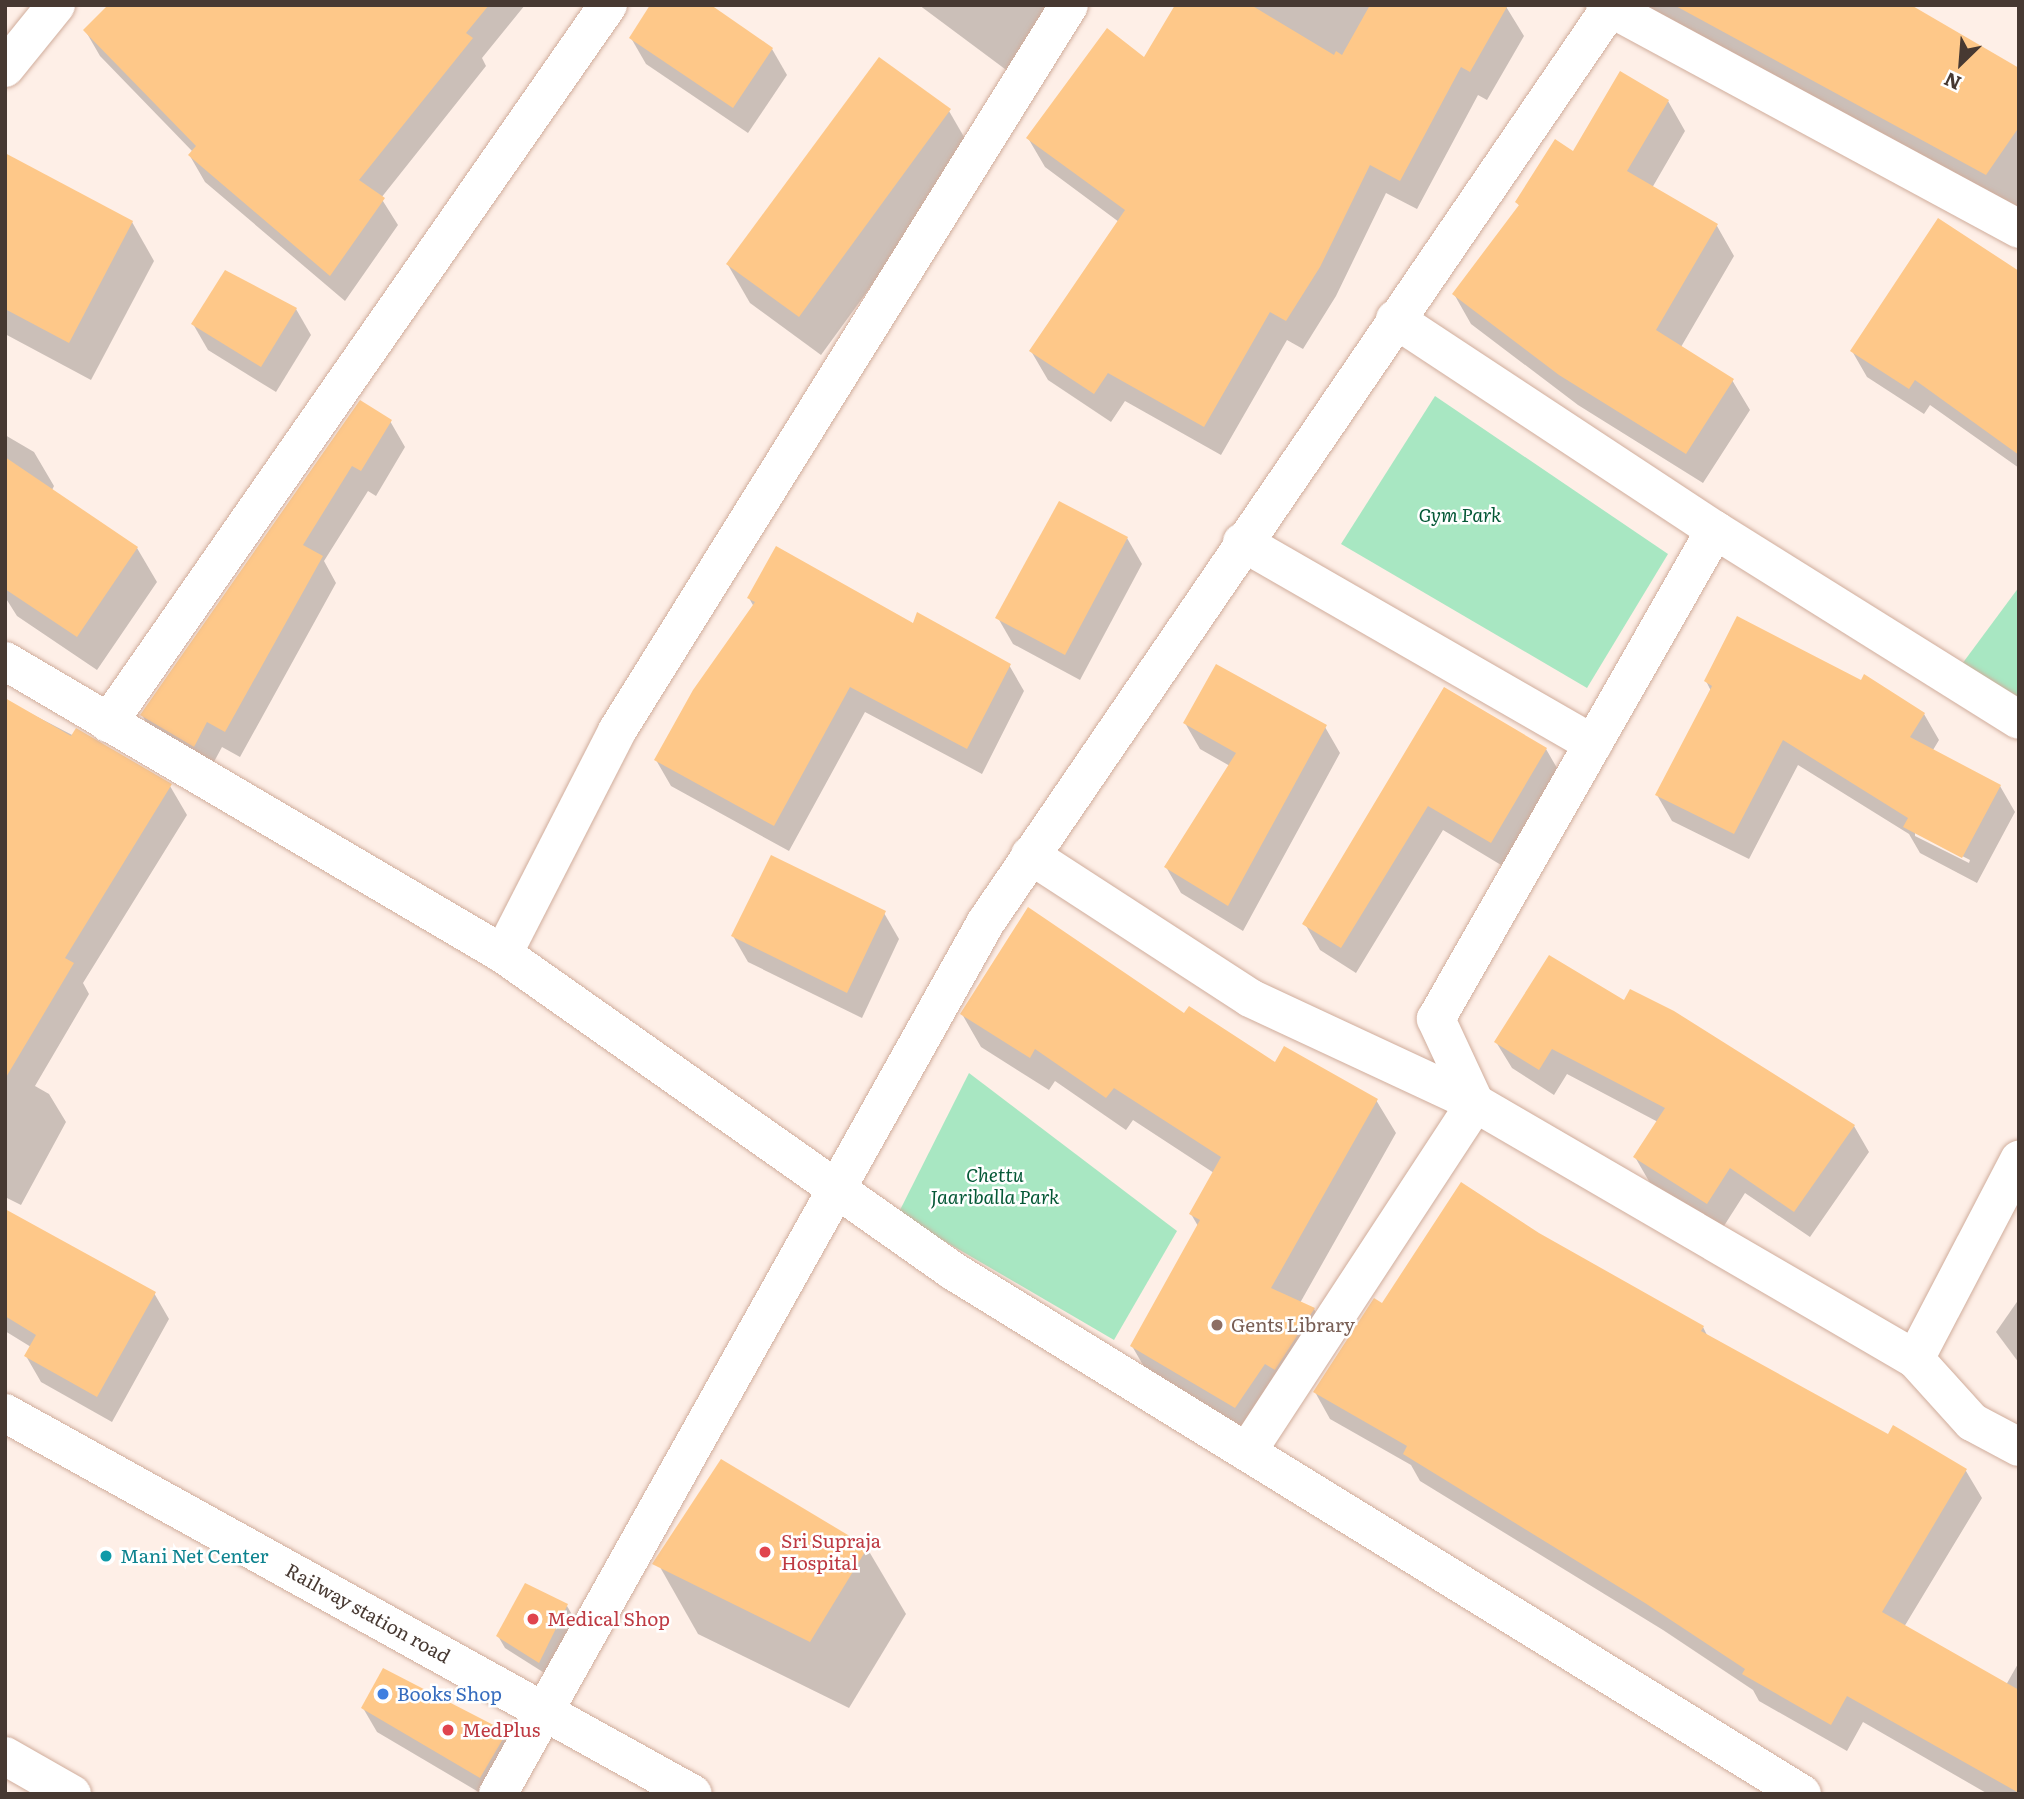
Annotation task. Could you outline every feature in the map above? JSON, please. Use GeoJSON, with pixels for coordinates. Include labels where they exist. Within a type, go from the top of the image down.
{"type":"FeatureCollection","features":[{"type":"Feature","properties":{"kind":"street"},"geometry":{"type":"LineString","coordinates":[[5,68],[56,5]]}},
{"type":"Feature","properties":{"kind":"street"},"geometry":{"type":"LineString","coordinates":[[108,723],[608,5]]}},
{"type":"Feature","properties":{"kind":"street"},"geometry":{"type":"LineString","coordinates":[[503,954],[617,731],[1069,5]]}},
{"type":"Feature","properties":{"kind":"street"},"geometry":{"type":"LineString","coordinates":[[498,1794],[986,922],[1607,7],[2019,229]]}},
{"type":"Feature","properties":{"kind":"street"},"geometry":{"type":"LineString","coordinates":[[1395,319],[1715,530],[2019,720]]}},
{"type":"Feature","properties":{"kind":"street"},"geometry":{"type":"LineString","coordinates":[[1475,1103],[1436,1019],[1715,530]]}},
{"type":"Feature","properties":{"kind":"street"},"geometry":{"type":"LineString","coordinates":[[1242,542],[1593,744]]}},
{"type":"Feature","properties":{"kind":"street"},"geometry":{"type":"LineString","coordinates":[[5,662],[503,954],[953,1271],[1802,1794]]}},
{"type":"Feature","properties":{"kind":"street"},"geometry":{"type":"LineString","coordinates":[[1030,855],[1250,998],[1475,1103],[1914,1359],[1972,1422],[2019,1447]]}},
{"type":"Feature","properties":{"kind":"street"},"geometry":{"type":"LineString","coordinates":[[1247,1452],[1475,1103]]}},
{"type":"Feature","properties":{"kind":"street"},"geometry":{"type":"LineString","coordinates":[[1914,1359],[2019,1160]]}},
{"type":"Feature","properties":{"kind":"street","name":"Railway station road"},"geometry":{"type":"LineString","coordinates":[[5,1413],[693,1794]]}},
{"type":"Feature","properties":{"kind":"street"},"geometry":{"type":"LineString","coordinates":[[5,1756],[72,1794]]}},
{"type":"Feature","properties":{"kind":"green space","name":"Gym Park"},"geometry":{"type":"Polygon","coordinates":[[[1435,396],[1668,554],[1587,688],[1341,544],[1435,396]]]}},
{"type":"Feature","properties":{"kind":"green space"},"geometry":{"type":"Polygon","coordinates":[[[2019,587],[2019,697],[1962,664],[2019,587]]]}},
{"type":"Feature","properties":{"kind":"green space","name":"Chettu Jaariballa Park"},"geometry":{"type":"Polygon","coordinates":[[[969,1073],[1177,1231],[1114,1340],[898,1214],[969,1073]]]}},
{"type":"Feature","properties":{"kind":"building"},"geometry":{"type":"Polygon","coordinates":[[[108,5],[489,5],[466,33],[473,38],[359,180],[385,198],[330,276],[188,155],[196,146],[83,30],[108,5]]]}},
{"type":"Feature","properties":{"kind":"building"},"geometry":{"type":"Polygon","coordinates":[[[650,5],[711,5],[773,48],[733,108],[629,38],[650,5]]]}},
{"type":"Feature","properties":{"kind":"building"},"geometry":{"type":"Polygon","coordinates":[[[1175,5],[1251,5],[1334,55],[1336,51],[1342,55],[1370,5],[1508,5],[1470,72],[1461,67],[1400,181],[1370,165],[1320,267],[1286,321],[1270,312],[1204,427],[1108,373],[1094,394],[1029,351],[1125,210],[1026,138],[1107,28],[1144,57],[1175,5]]]}},
{"type":"Feature","properties":{"kind":"building"},"geometry":{"type":"Polygon","coordinates":[[[1674,5],[1911,5],[2019,68],[2019,127],[1986,175],[1674,5]]]}},
{"type":"Feature","properties":{"kind":"building"},"geometry":{"type":"Polygon","coordinates":[[[879,57],[951,109],[799,317],[726,264],[879,57]]]}},
{"type":"Feature","properties":{"kind":"building"},"geometry":{"type":"Polygon","coordinates":[[[1620,71],[1669,100],[1627,171],[1718,224],[1656,330],[1734,379],[1686,454],[1559,375],[1452,294],[1519,205],[1515,202],[1555,139],[1573,151],[1620,71]]]}},
{"type":"Feature","properties":{"kind":"building"},"geometry":{"type":"Polygon","coordinates":[[[5,153],[133,221],[69,343],[5,309],[5,153]]]}},
{"type":"Feature","properties":{"kind":"building"},"geometry":{"type":"Polygon","coordinates":[[[1938,218],[2019,271],[2019,455],[1915,380],[1909,389],[1850,351],[1938,218]]]}},
{"type":"Feature","properties":{"kind":"building"},"geometry":{"type":"Polygon","coordinates":[[[225,270],[297,308],[261,367],[191,324],[225,270]]]}},
{"type":"Feature","properties":{"kind":"building"},"geometry":{"type":"Polygon","coordinates":[[[360,400],[392,420],[361,471],[352,466],[303,545],[323,556],[225,732],[207,722],[194,747],[140,715],[360,400]]]}},
{"type":"Feature","properties":{"kind":"building"},"geometry":{"type":"Polygon","coordinates":[[[5,457],[138,547],[77,637],[5,589],[5,457]]]}},
{"type":"Feature","properties":{"kind":"building"},"geometry":{"type":"Polygon","coordinates":[[[1059,501],[1128,537],[1065,655],[995,618],[1059,501]]]}},
{"type":"Feature","properties":{"kind":"building"},"geometry":{"type":"Polygon","coordinates":[[[776,546],[913,623],[917,612],[1011,664],[967,749],[850,687],[774,826],[654,760],[693,690],[755,602],[747,598],[776,546]]]}},
{"type":"Feature","properties":{"kind":"building"},"geometry":{"type":"Polygon","coordinates":[[[1737,616],[1861,680],[1864,674],[1925,713],[1910,737],[2001,785],[1962,858],[1903,827],[1908,818],[1783,740],[1734,834],[1655,795],[1712,686],[1704,681],[1737,616]]]}},
{"type":"Feature","properties":{"kind":"building"},"geometry":{"type":"Polygon","coordinates":[[[1216,664],[1327,725],[1228,906],[1164,867],[1236,753],[1183,723],[1216,664]]]}},
{"type":"Feature","properties":{"kind":"building"},"geometry":{"type":"Polygon","coordinates":[[[1444,687],[1547,748],[1491,843],[1428,806],[1341,948],[1302,924],[1444,687]]]}},
{"type":"Feature","properties":{"kind":"building"},"geometry":{"type":"Polygon","coordinates":[[[5,698],[71,736],[76,728],[172,784],[65,958],[74,963],[5,1079],[5,698]]]}},
{"type":"Feature","properties":{"kind":"building"},"geometry":{"type":"Polygon","coordinates":[[[771,855],[886,911],[847,993],[731,936],[771,855]]]}},
{"type":"Feature","properties":{"kind":"building"},"geometry":{"type":"Polygon","coordinates":[[[1028,907],[1184,1013],[1189,1006],[1275,1062],[1284,1046],[1378,1099],[1271,1288],[1315,1308],[1275,1370],[1265,1364],[1235,1408],[1130,1346],[1200,1220],[1189,1214],[1221,1157],[1114,1088],[1106,1098],[1035,1049],[1030,1058],[960,1014],[1028,907]]]}},
{"type":"Feature","properties":{"kind":"building"},"geometry":{"type":"Polygon","coordinates":[[[1549,955],[1624,1000],[1630,989],[1674,1011],[1855,1125],[1794,1212],[1730,1168],[1707,1204],[1633,1157],[1665,1108],[1552,1049],[1539,1070],[1494,1042],[1549,955]]]}},
{"type":"Feature","properties":{"kind":"building"},"geometry":{"type":"Polygon","coordinates":[[[1461,1182],[1539,1233],[1704,1326],[1701,1331],[1888,1434],[1893,1425],[1967,1469],[1882,1612],[2019,1690],[2019,1793],[1847,1696],[1831,1725],[1742,1674],[1745,1669],[1645,1603],[1403,1454],[1407,1446],[1313,1392],[1374,1298],[1382,1303],[1461,1182]]]}},
{"type":"Feature","properties":{"kind":"building"},"geometry":{"type":"Polygon","coordinates":[[[5,1209],[156,1292],[97,1397],[24,1356],[36,1335],[5,1316],[5,1209]]]}},
{"type":"Feature","properties":{"kind":"building","name":"Sri Supraja Hospital"},"geometry":{"type":"Polygon","coordinates":[[[721,1459],[868,1547],[810,1642],[652,1564],[721,1459]]]}},
{"type":"Feature","properties":{"kind":"building","name":"Medical Shop"},"geometry":{"type":"Polygon","coordinates":[[[525,1583],[568,1604],[539,1663],[496,1636],[525,1583]]]}},
{"type":"Feature","properties":{"kind":"building","name":"MedPlus"},"geometry":{"type":"Polygon","coordinates":[[[383,1668],[507,1732],[480,1778],[361,1708],[383,1668]]]}},
{"type":"Feature","properties":{"kind":"place","name":"Gents Library"},"geometry":{"type":"Point","coordinates":[1217,1325]}},
{"type":"Feature","properties":{"kind":"place","name":"Sri Supraja Hospital"},"geometry":{"type":"Point","coordinates":[765,1552]}},
{"type":"Feature","properties":{"kind":"place","name":"Mani Net Center"},"geometry":{"type":"Point","coordinates":[106,1556]}},
{"type":"Feature","properties":{"kind":"place","name":"Medical Shop"},"geometry":{"type":"Point","coordinates":[533,1619]}},
{"type":"Feature","properties":{"kind":"place","name":"Books Shop"},"geometry":{"type":"Point","coordinates":[383,1694]}},
{"type":"Feature","properties":{"kind":"place","name":"MedPlus"},"geometry":{"type":"Point","coordinates":[448,1730]}}]}
